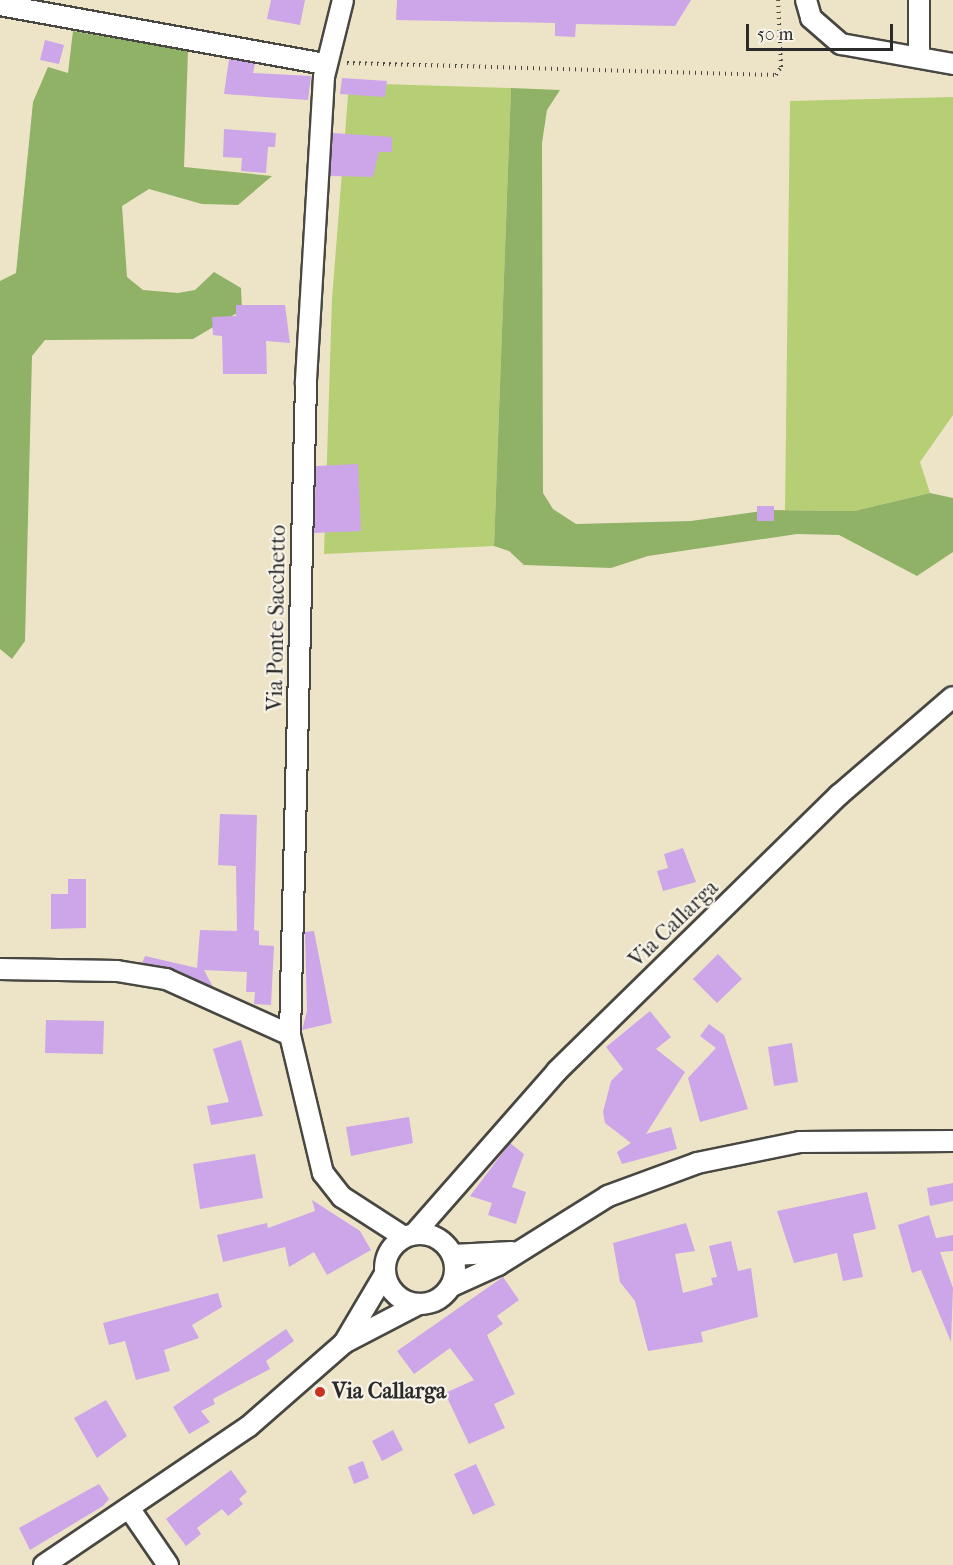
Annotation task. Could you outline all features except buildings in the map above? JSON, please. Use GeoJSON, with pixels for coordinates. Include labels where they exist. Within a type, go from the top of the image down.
{"type":"FeatureCollection","features":[{"type":"Feature","properties":{"kind":"street","name":"Via Ponte Sacchetto"},"geometry":{"type":"LineString","coordinates":[[343,0],[326,64],[306,384],[291,1035],[323,1173],[369,1216],[404,1240]]}},
{"type":"Feature","properties":{"kind":"street"},"geometry":{"type":"LineString","coordinates":[[806,0],[811,18],[841,44],[953,64]]}},
{"type":"Feature","properties":{"kind":"street"},"geometry":{"type":"LineString","coordinates":[[919,0],[919,57]]}},
{"type":"Feature","properties":{"kind":"street"},"geometry":{"type":"LineString","coordinates":[[0,5],[326,64]]}},
{"type":"Feature","properties":{"kind":"street","name":"Via Callarga"},"geometry":{"type":"LineString","coordinates":[[404,1240],[444,1200],[557,1071],[839,795],[953,697]]}},
{"type":"Feature","properties":{"kind":"street"},"geometry":{"type":"LineString","coordinates":[[0,969],[150,975],[213,998],[291,1035]]}},
{"type":"Feature","properties":{"kind":"street"},"geometry":{"type":"LineString","coordinates":[[44,1565],[281,1402],[344,1343],[419,1304],[444,1296],[452,1286],[470,1281],[512,1252],[608,1196],[697,1163],[800,1142],[953,1141]]}},
{"type":"Feature","properties":{"kind":"street"},"geometry":{"type":"LineString","coordinates":[[444,1200],[452,1286]]}},
{"type":"Feature","properties":{"kind":"street"},"geometry":{"type":"LineString","coordinates":[[344,1343],[404,1240],[448,1248],[512,1252]]}},
{"type":"Feature","properties":{"kind":"street"},"geometry":{"type":"LineString","coordinates":[[385,1274],[397,1295],[419,1304]]}},
{"type":"Feature","properties":{"kind":"street"},"geometry":{"type":"LineString","coordinates":[[129,1508],[168,1565]]}},
{"type":"Feature","properties":{"kind":"path"},"geometry":{"type":"LineString","coordinates":[[326,64],[776,75],[781,67],[777,0]]}},
{"type":"Feature","properties":{"kind":"green space"},"geometry":{"type":"Polygon","coordinates":[[[73,31],[188,51],[184,167],[272,176],[238,205],[202,204],[149,189],[122,206],[127,277],[143,290],[178,293],[195,290],[214,272],[241,288],[242,310],[193,339],[45,340],[32,356],[25,641],[12,659],[0,649],[0,281],[16,273],[33,102],[48,67],[68,73],[73,31]]]}},
{"type":"Feature","properties":{"kind":"green space"},"geometry":{"type":"Polygon","coordinates":[[[349,83],[511,88],[494,546],[324,554],[332,299],[349,83]]]}},
{"type":"Feature","properties":{"kind":"green space"},"geometry":{"type":"Polygon","coordinates":[[[511,88],[560,90],[547,110],[542,143],[543,493],[553,509],[576,524],[691,521],[770,510],[854,511],[930,493],[953,498],[953,552],[917,576],[839,535],[797,534],[648,556],[611,568],[524,565],[509,551],[494,546],[511,88]]]}},
{"type":"Feature","properties":{"kind":"green space"},"geometry":{"type":"Polygon","coordinates":[[[953,97],[953,415],[920,462],[930,493],[854,511],[785,510],[790,101],[953,97]]]}},
{"type":"Feature","properties":{"kind":"place","name":"Via Callarga"},"geometry":{"type":"Point","coordinates":[320,1392]}}]}
